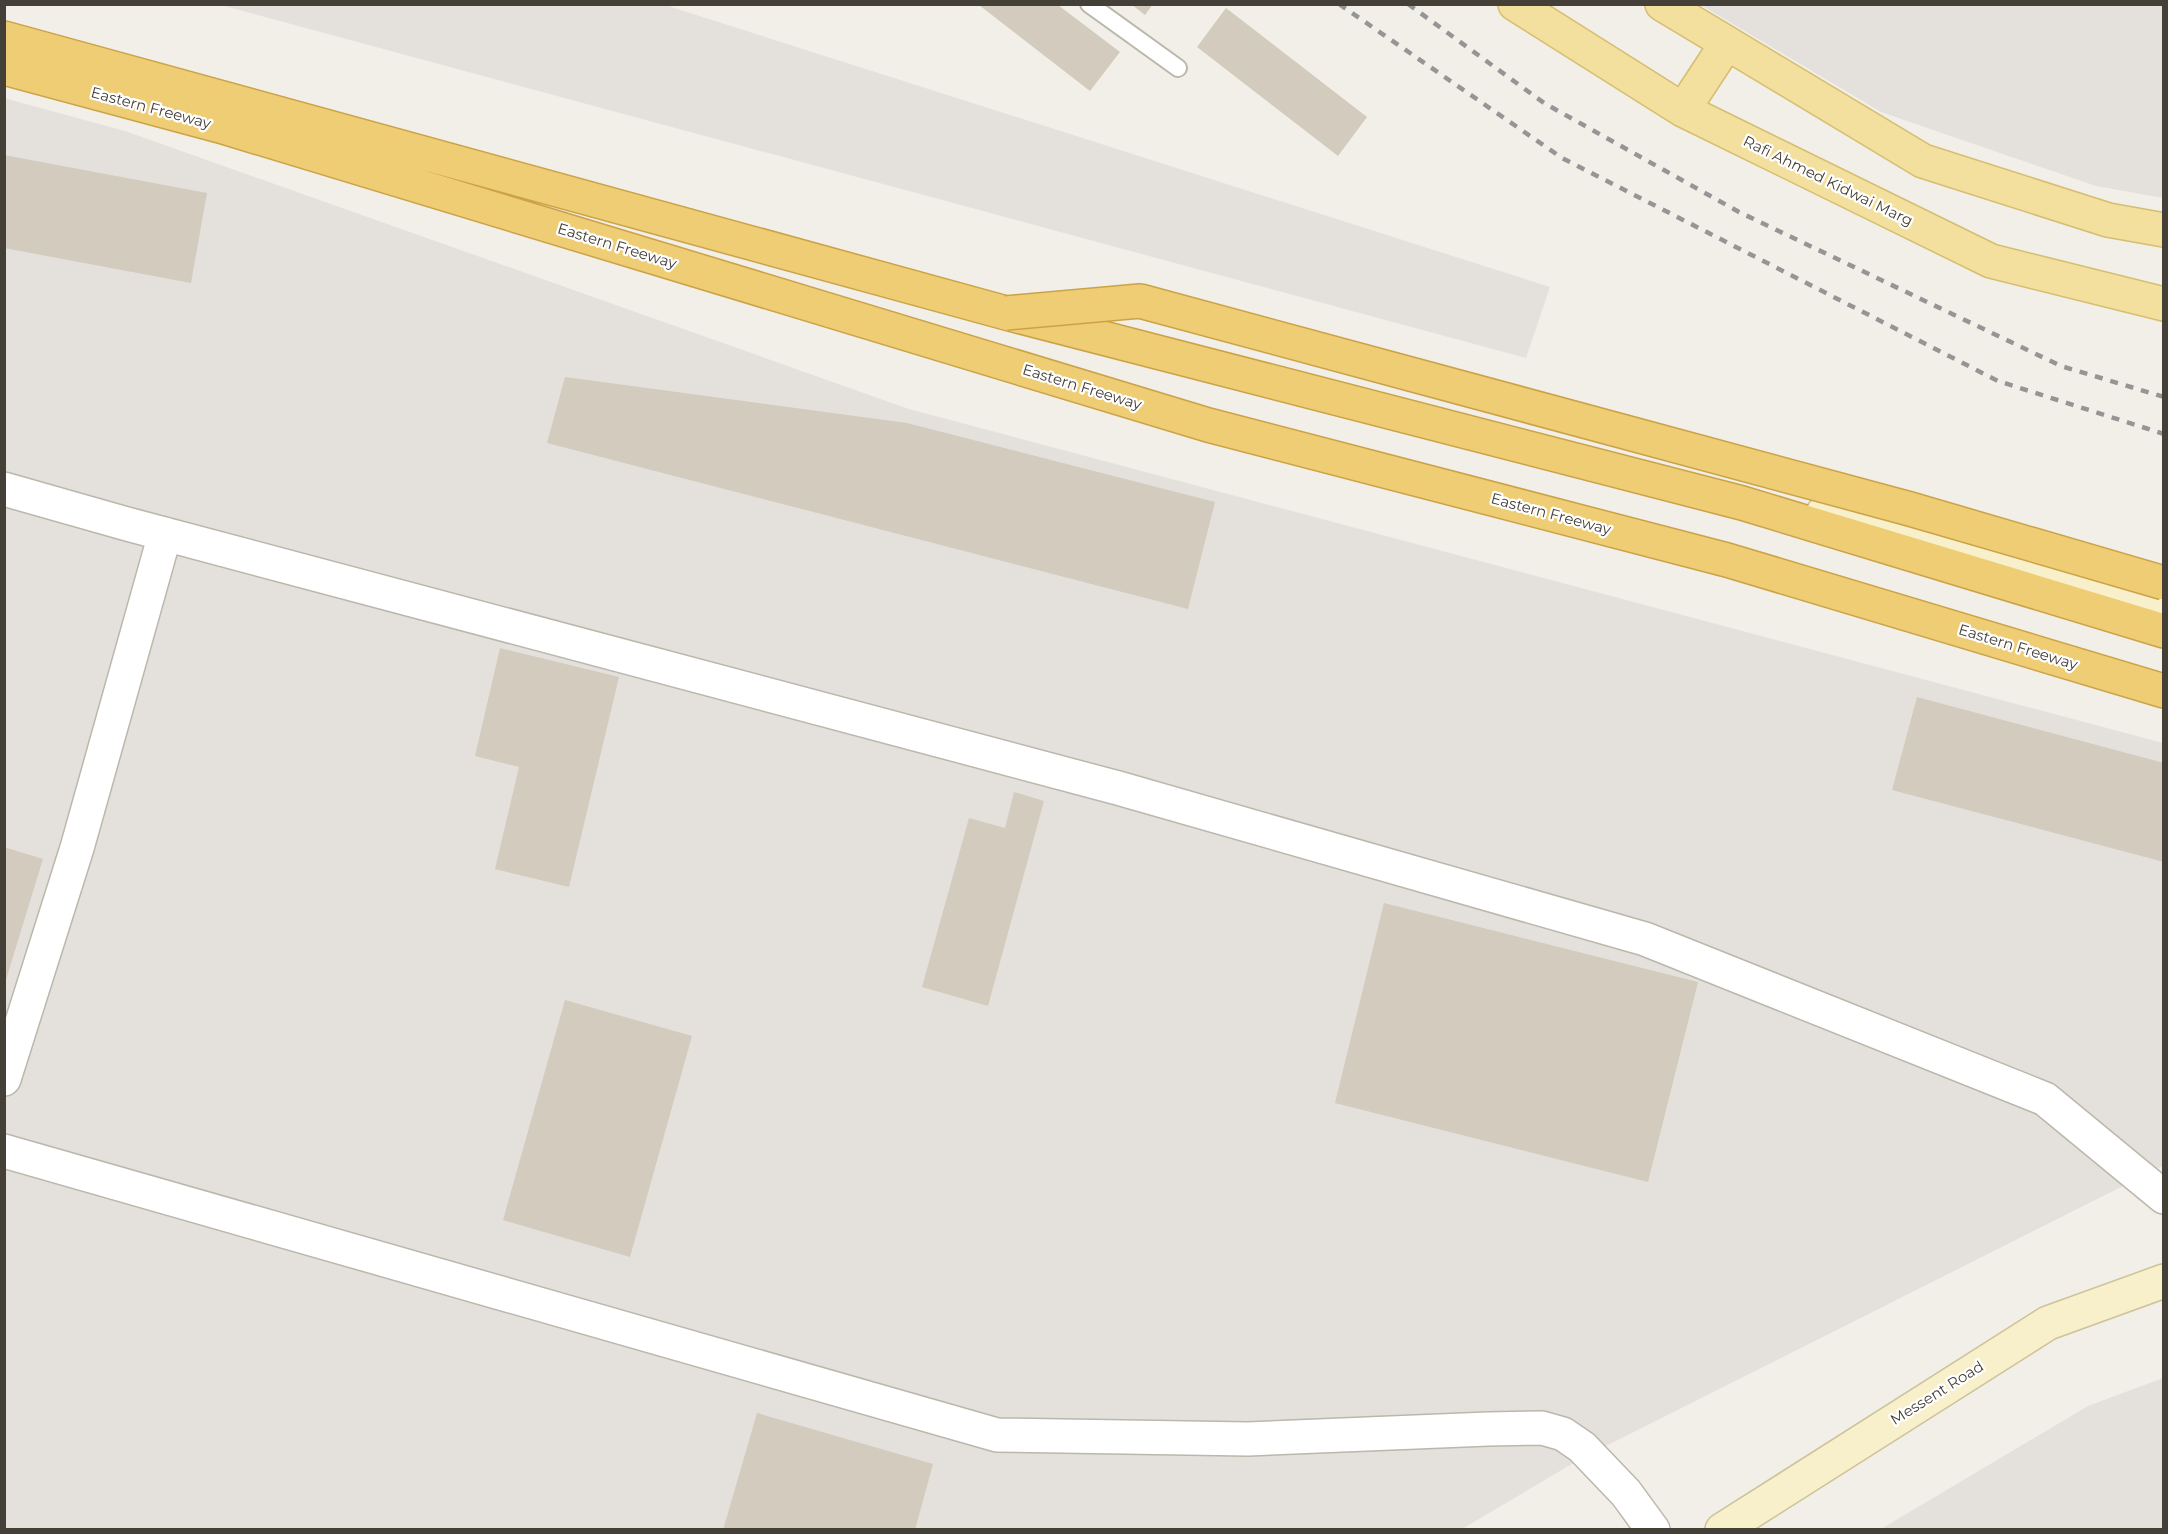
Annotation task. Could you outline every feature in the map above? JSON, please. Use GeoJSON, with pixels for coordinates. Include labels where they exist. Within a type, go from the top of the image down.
{"type":"FeatureCollection","features":[{"type":"Feature","properties":{"kind":"highway","name":"Eastern Freeway"},"geometry":{"type":"LineString","coordinates":[[4,38],[1006,313],[1742,503],[2163,632]]}},
{"type":"Feature","properties":{"kind":"highway","name":"Eastern Freeway"},"geometry":{"type":"LineString","coordinates":[[4,68],[220,126],[1208,425],[1727,560],[2163,691]]}},
{"type":"Feature","properties":{"kind":"highway"},"geometry":{"type":"LineString","coordinates":[[1006,313],[1140,301],[1911,509],[2163,583]]}},
{"type":"Feature","properties":{"kind":"highway"},"geometry":{"type":"LineString","coordinates":[[1998,642],[2076,682],[2163,711]]}},
{"type":"Feature","properties":{"kind":"main road","name":"Rafi Ahmed Kidwai Marg"},"geometry":{"type":"LineString","coordinates":[[1515,4],[1683,110],[1992,261],[2163,304]]}},
{"type":"Feature","properties":{"kind":"main road"},"geometry":{"type":"LineString","coordinates":[[1662,4],[1923,161],[2108,220],[2163,230]]}},
{"type":"Feature","properties":{"kind":"main road"},"geometry":{"type":"LineString","coordinates":[[1683,110],[1727,43]]}},
{"type":"Feature","properties":{"kind":"street"},"geometry":{"type":"LineString","coordinates":[[4,24],[1227,360],[2022,562],[2163,605]]}},
{"type":"Feature","properties":{"kind":"street"},"geometry":{"type":"LineString","coordinates":[[4,64],[621,237],[1279,430],[1694,540],[2163,679]]}},
{"type":"Feature","properties":{"kind":"street"},"geometry":{"type":"LineString","coordinates":[[4,489],[1107,785],[1645,939],[2045,1099],[2163,1197]]}},
{"type":"Feature","properties":{"kind":"street"},"geometry":{"type":"LineString","coordinates":[[4,1079],[77,848],[165,534]]}},
{"type":"Feature","properties":{"kind":"street"},"geometry":{"type":"LineString","coordinates":[[4,1152],[997,1435],[1248,1439],[1542,1428],[1563,1434],[1582,1447],[1626,1493],[1653,1530]]}},
{"type":"Feature","properties":{"kind":"street","name":"Messent Road"},"geometry":{"type":"LineString","coordinates":[[1722,1530],[2048,1323],[2163,1281]]}},
{"type":"Feature","properties":{"kind":"lane"},"geometry":{"type":"LineString","coordinates":[[1089,4],[1178,68]]}},
{"type":"Feature","properties":{"kind":"shaded area"},"geometry":{"type":"Polygon","coordinates":[[[221,5],[665,5],[1550,287],[1526,358],[221,5]]]}},
{"type":"Feature","properties":{"kind":"shaded area"},"geometry":{"type":"Polygon","coordinates":[[[1701,5],[2163,5],[2163,198],[2096,186],[1881,112],[1701,5]]]}},
{"type":"Feature","properties":{"kind":"shaded area"},"geometry":{"type":"Polygon","coordinates":[[[4,98],[125,131],[909,409],[2163,743],[2163,1166],[1582,1458],[1462,1529],[5,1529],[4,98]]]}},
{"type":"Feature","properties":{"kind":"shaded area"},"geometry":{"type":"Polygon","coordinates":[[[2163,1378],[2163,1529],[1881,1529],[2088,1406],[2163,1378]]]}},
{"type":"Feature","properties":{"kind":"building"},"geometry":{"type":"Polygon","coordinates":[[[1131,4],[1153,4],[1145,15],[1131,4]]]}},
{"type":"Feature","properties":{"kind":"building"},"geometry":{"type":"Polygon","coordinates":[[[979,5],[1058,5],[1120,52],[1090,91],[979,5]]]}},
{"type":"Feature","properties":{"kind":"building"},"geometry":{"type":"Polygon","coordinates":[[[1226,8],[1367,117],[1338,156],[1197,47],[1226,8]]]}},
{"type":"Feature","properties":{"kind":"building"},"geometry":{"type":"Polygon","coordinates":[[[4,155],[207,193],[191,283],[4,248],[4,155]]]}},
{"type":"Feature","properties":{"kind":"building"},"geometry":{"type":"Polygon","coordinates":[[[565,377],[907,423],[1215,502],[1188,609],[547,443],[565,377]]]}},
{"type":"Feature","properties":{"kind":"building"},"geometry":{"type":"Polygon","coordinates":[[[500,648],[619,677],[569,887],[495,869],[519,767],[475,756],[500,648]]]}},
{"type":"Feature","properties":{"kind":"building"},"geometry":{"type":"Polygon","coordinates":[[[1917,697],[2164,763],[2164,862],[1892,790],[1917,697]]]}},
{"type":"Feature","properties":{"kind":"building"},"geometry":{"type":"Polygon","coordinates":[[[1014,792],[1044,801],[988,1006],[922,987],[969,818],[1005,828],[1014,792]]]}},
{"type":"Feature","properties":{"kind":"building"},"geometry":{"type":"Polygon","coordinates":[[[4,847],[43,859],[5,983],[4,983],[4,847]]]}},
{"type":"Feature","properties":{"kind":"building"},"geometry":{"type":"Polygon","coordinates":[[[1384,903],[1698,982],[1648,1182],[1335,1103],[1384,903]]]}},
{"type":"Feature","properties":{"kind":"building"},"geometry":{"type":"Polygon","coordinates":[[[565,1000],[692,1036],[630,1257],[503,1220],[565,1000]]]}},
{"type":"Feature","properties":{"kind":"building"},"geometry":{"type":"Polygon","coordinates":[[[757,1413],[933,1464],[915,1530],[723,1530],[757,1413]]]}},
{"type":"Feature","properties":{"kind":"railway"},"geometry":{"type":"LineString","coordinates":[[1339,4],[1562,158],[1998,381],[2164,434]]}},
{"type":"Feature","properties":{"kind":"railway"},"geometry":{"type":"LineString","coordinates":[[1408,4],[1544,103],[1739,212],[2061,366],[2164,397]]}}]}
